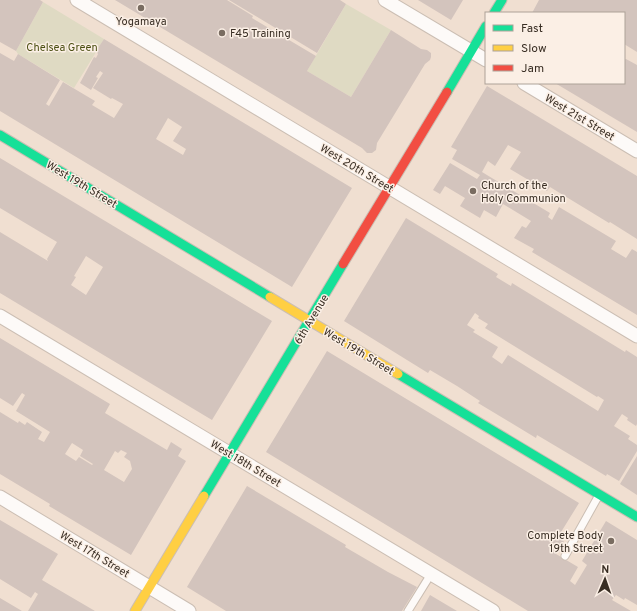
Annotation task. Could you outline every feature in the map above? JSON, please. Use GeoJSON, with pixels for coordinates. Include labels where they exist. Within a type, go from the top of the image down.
{"type":"FeatureCollection","features":[{"type":"Feature","properties":{"kind":"street","name":"West 20th Street"},"geometry":{"type":"LineString","coordinates":[[77,0],[637,336]]}},
{"type":"Feature","properties":{"kind":"street"},"geometry":{"type":"LineString","coordinates":[[385,0],[485,59]]}},
{"type":"Feature","properties":{"kind":"street"},"geometry":{"type":"LineString","coordinates":[[495,12],[502,0]]}},
{"type":"Feature","properties":{"kind":"street","name":"6th Avenue"},"geometry":{"type":"LineString","coordinates":[[135,611],[485,28]]}},
{"type":"Feature","properties":{"kind":"street","name":"West 21st Street"},"geometry":{"type":"LineString","coordinates":[[526,84],[637,151]]}},
{"type":"Feature","properties":{"kind":"street","name":"West 19th Street"},"geometry":{"type":"LineString","coordinates":[[0,135],[637,517]]}},
{"type":"Feature","properties":{"kind":"street","name":"West 18th Street"},"geometry":{"type":"LineString","coordinates":[[0,316],[493,611]]}},
{"type":"Feature","properties":{"kind":"street","name":"West 17th Street"},"geometry":{"type":"LineString","coordinates":[[0,497],[189,611]]}},
{"type":"Feature","properties":{"kind":"lane"},"geometry":{"type":"LineString","coordinates":[[565,556],[600,495]]}},
{"type":"Feature","properties":{"kind":"lane"},"geometry":{"type":"LineString","coordinates":[[408,611],[431,574]]}},
{"type":"Feature","properties":{"kind":"green space","name":"Chelsea Green"},"geometry":{"type":"Polygon","coordinates":[[[43,2],[104,39],[74,88],[18,54],[16,51],[43,2]]]}},
{"type":"Feature","properties":{"kind":"green space"},"geometry":{"type":"Polygon","coordinates":[[[346,4],[391,30],[351,97],[307,71],[346,4]]]}},
{"type":"Feature","properties":{"kind":"building"},"geometry":{"type":"Polygon","coordinates":[[[0,0],[40,0],[43,2],[16,51],[0,42],[0,0]]]}},
{"type":"Feature","properties":{"kind":"building"},"geometry":{"type":"Polygon","coordinates":[[[115,0],[227,0],[253,16],[252,18],[316,56],[307,71],[351,97],[391,30],[421,49],[427,50],[431,53],[431,57],[425,64],[377,143],[376,150],[372,153],[367,153],[362,148],[115,0]]]}},
{"type":"Feature","properties":{"kind":"building"},"geometry":{"type":"Polygon","coordinates":[[[229,0],[340,0],[346,4],[317,53],[229,0]]]}},
{"type":"Feature","properties":{"kind":"building"},"geometry":{"type":"Polygon","coordinates":[[[418,0],[463,0],[451,20],[418,0]]]}},
{"type":"Feature","properties":{"kind":"building"},"geometry":{"type":"Polygon","coordinates":[[[539,0],[637,0],[637,52],[625,45],[625,12],[533,12],[539,0]]]}},
{"type":"Feature","properties":{"kind":"building"},"geometry":{"type":"Polygon","coordinates":[[[104,39],[352,188],[292,287],[0,111],[0,53],[14,61],[18,54],[60,80],[46,104],[49,106],[63,82],[95,101],[92,105],[114,118],[123,104],[112,98],[111,99],[93,88],[103,73],[100,71],[91,90],[80,83],[94,57],[96,58],[98,54],[96,51],[104,39]],[[168,118],[156,139],[183,155],[186,149],[173,141],[182,127],[168,118]]]}},
{"type":"Feature","properties":{"kind":"building"},"geometry":{"type":"Polygon","coordinates":[[[625,60],[637,65],[637,132],[557,84],[625,84],[625,60]]]}},
{"type":"Feature","properties":{"kind":"building"},"geometry":{"type":"Polygon","coordinates":[[[487,86],[637,176],[637,239],[550,187],[547,191],[510,169],[521,152],[508,145],[495,166],[488,161],[482,172],[550,213],[548,217],[552,220],[559,207],[616,241],[611,249],[626,258],[632,249],[637,252],[637,315],[532,252],[534,249],[514,238],[522,226],[526,228],[531,221],[503,204],[496,217],[484,210],[480,218],[460,206],[465,198],[445,186],[440,194],[433,190],[450,163],[477,179],[480,175],[452,159],[457,150],[451,147],[487,86]]]}},
{"type":"Feature","properties":{"kind":"building"},"geometry":{"type":"Polygon","coordinates":[[[0,158],[272,321],[212,420],[0,293],[0,232],[48,261],[47,259],[57,242],[0,208],[0,158]],[[86,256],[74,276],[76,277],[71,285],[86,295],[103,267],[86,256]]]}},
{"type":"Feature","properties":{"kind":"building"},"geometry":{"type":"Polygon","coordinates":[[[406,218],[498,274],[496,277],[511,286],[512,283],[625,352],[626,350],[637,357],[637,424],[636,426],[627,420],[628,418],[622,414],[614,426],[630,436],[628,439],[637,445],[637,451],[619,481],[607,474],[606,476],[537,435],[536,438],[478,403],[480,401],[457,386],[430,370],[428,373],[344,321],[406,218]],[[475,313],[467,325],[475,330],[473,332],[498,347],[492,357],[502,364],[508,355],[598,411],[604,400],[485,328],[488,324],[478,318],[479,316],[475,313]]]}},
{"type":"Feature","properties":{"kind":"building"},"geometry":{"type":"Polygon","coordinates":[[[0,338],[110,404],[105,413],[167,450],[171,442],[182,449],[178,456],[186,461],[131,555],[49,506],[50,504],[0,474],[0,412],[18,423],[19,421],[25,425],[27,422],[42,432],[38,439],[44,442],[50,432],[16,411],[25,395],[22,393],[13,406],[0,398],[0,338]],[[72,443],[65,454],[76,461],[79,457],[92,465],[93,464],[80,456],[83,450],[72,443]],[[121,450],[118,453],[115,451],[104,470],[124,482],[132,469],[130,461],[124,457],[127,453],[121,450]]]}},
{"type":"Feature","properties":{"kind":"building"},"geometry":{"type":"Polygon","coordinates":[[[327,351],[579,503],[558,537],[564,541],[556,554],[578,567],[570,581],[575,585],[587,565],[582,561],[606,521],[637,540],[637,605],[616,595],[612,600],[631,611],[528,611],[266,452],[327,351]]]}},
{"type":"Feature","properties":{"kind":"building"},"geometry":{"type":"Polygon","coordinates":[[[637,456],[637,495],[620,484],[637,456]]]}},
{"type":"Feature","properties":{"kind":"building"},"geometry":{"type":"Polygon","coordinates":[[[247,486],[346,545],[345,547],[417,587],[402,611],[226,611],[187,587],[247,486]]]}},
{"type":"Feature","properties":{"kind":"building"},"geometry":{"type":"Polygon","coordinates":[[[0,520],[58,554],[42,580],[95,611],[28,611],[38,594],[35,592],[31,598],[0,579],[0,520]]]}},
{"type":"Feature","properties":{"kind":"building"},"geometry":{"type":"Polygon","coordinates":[[[430,595],[457,611],[421,611],[430,595]]]}},
{"type":"Feature","properties":{"kind":"building"},"geometry":{"type":"Polygon","coordinates":[[[0,598],[22,611],[0,611],[0,598]]]}},
{"type":"Feature","properties":{"kind":"traffic: fast"},"geometry":{"type":"LineString","coordinates":[[495,12],[502,0]]}},
{"type":"Feature","properties":{"kind":"traffic: fast"},"geometry":{"type":"LineString","coordinates":[[447,92],[485,28]]}},
{"type":"Feature","properties":{"kind":"traffic: fast"},"geometry":{"type":"LineString","coordinates":[[0,135],[270,297]]}},
{"type":"Feature","properties":{"kind":"traffic: fast"},"geometry":{"type":"LineString","coordinates":[[204,496],[343,264]]}},
{"type":"Feature","properties":{"kind":"traffic: fast"},"geometry":{"type":"LineString","coordinates":[[398,374],[637,517]]}},
{"type":"Feature","properties":{"kind":"traffic: slow"},"geometry":{"type":"LineString","coordinates":[[270,297],[398,374]]}},
{"type":"Feature","properties":{"kind":"traffic: slow"},"geometry":{"type":"LineString","coordinates":[[135,611],[204,496]]}},
{"type":"Feature","properties":{"kind":"traffic: jam"},"geometry":{"type":"LineString","coordinates":[[343,264],[447,92]]}},
{"type":"Feature","properties":{"kind":"place","name":"Yogamaya"},"geometry":{"type":"Point","coordinates":[141,8]}},
{"type":"Feature","properties":{"kind":"place","name":"F45 Training"},"geometry":{"type":"Point","coordinates":[222,33]}},
{"type":"Feature","properties":{"kind":"place","name":"Church of the Holy Communion"},"geometry":{"type":"Point","coordinates":[473,191]}},
{"type":"Feature","properties":{"kind":"place","name":"Complete Body 19th Street"},"geometry":{"type":"Point","coordinates":[611,541]}}]}
